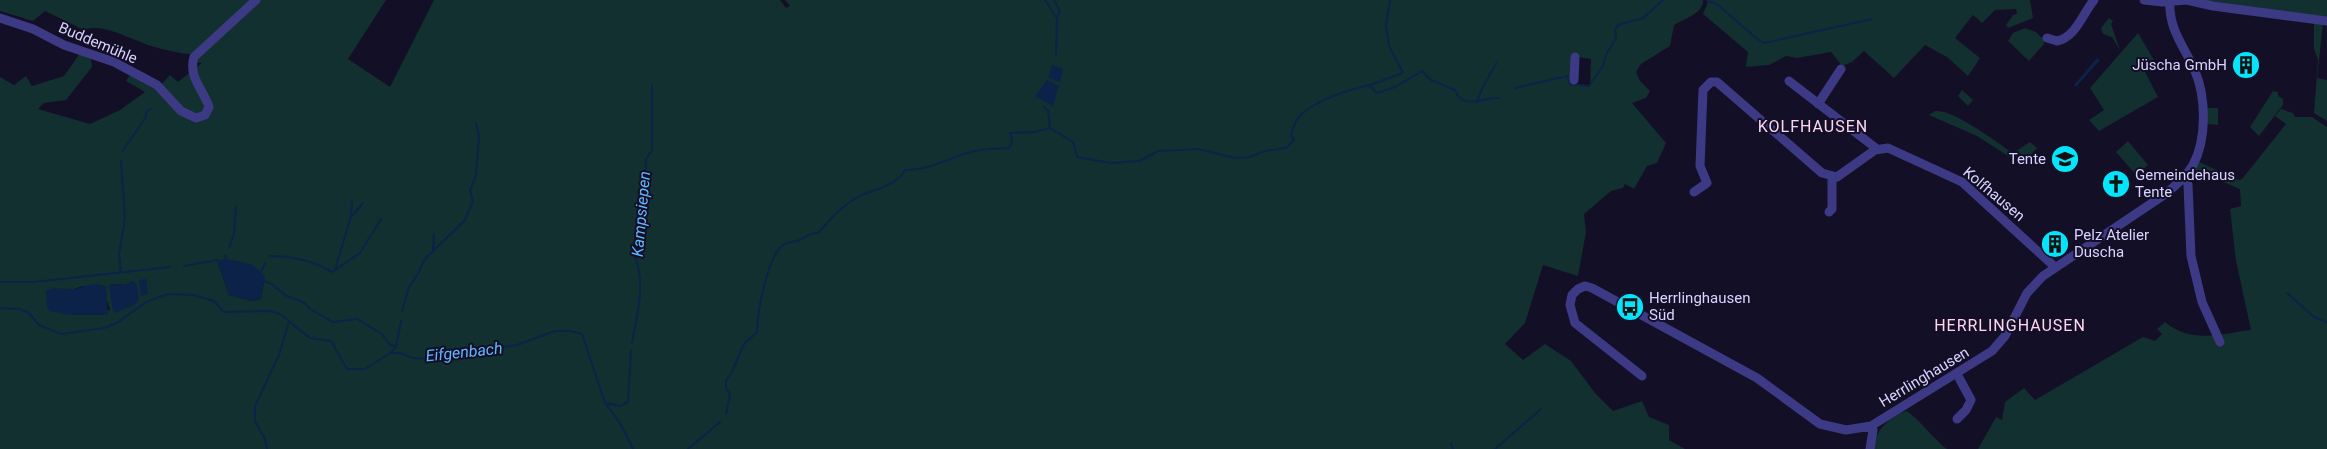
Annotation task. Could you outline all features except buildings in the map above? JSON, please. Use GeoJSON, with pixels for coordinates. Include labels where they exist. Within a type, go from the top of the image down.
{"type":"FeatureCollection","features":[{"type":"Feature","properties":{"kind":"street","name":"Buddemühle"},"geometry":{"type":"LineString","coordinates":[[0,18],[33,29],[64,45],[114,62],[157,85],[181,111],[196,118],[205,116],[209,107],[194,78],[192,67],[194,57],[256,0]]}},
{"type":"Feature","properties":{"kind":"street"},"geometry":{"type":"LineString","coordinates":[[2047,38],[2057,41],[2065,38],[2080,22],[2094,0]]}},
{"type":"Feature","properties":{"kind":"street"},"geometry":{"type":"LineString","coordinates":[[2144,0],[2187,0],[2213,6],[2327,21]]}},
{"type":"Feature","properties":{"kind":"street","name":"Herrlinghausen"},"geometry":{"type":"LineString","coordinates":[[1642,376],[1575,323],[1570,305],[1572,295],[1578,289],[1585,286],[1592,288],[1757,378],[1820,424],[1846,430],[1871,426],[1957,374],[1998,344],[2027,293],[2043,276],[2161,196],[2185,176],[2194,163],[2199,149],[2201,99],[2196,72],[2173,29],[2170,1]]}},
{"type":"Feature","properties":{"kind":"street"},"geometry":{"type":"LineString","coordinates":[[1574,80],[1576,57]]}},
{"type":"Feature","properties":{"kind":"street"},"geometry":{"type":"LineString","coordinates":[[1818,104],[1841,69]]}},
{"type":"Feature","properties":{"kind":"street"},"geometry":{"type":"LineString","coordinates":[[1694,192],[1707,183],[1700,166],[1700,147],[1703,90],[1711,82],[1721,83],[1822,174],[1832,178],[1845,172],[1877,149],[1789,81]]}},
{"type":"Feature","properties":{"kind":"street","name":"Kolfhausen"},"geometry":{"type":"LineString","coordinates":[[1877,149],[1895,149],[1962,182],[2055,267]]}},
{"type":"Feature","properties":{"kind":"street"},"geometry":{"type":"LineString","coordinates":[[2185,176],[2188,185],[2191,256],[2202,302],[2220,342]]}},
{"type":"Feature","properties":{"kind":"street"},"geometry":{"type":"LineString","coordinates":[[1829,212],[1832,209],[1832,178]]}},
{"type":"Feature","properties":{"kind":"street"},"geometry":{"type":"LineString","coordinates":[[1957,374],[1970,398],[1968,407],[1957,419]]}},
{"type":"Feature","properties":{"kind":"street","name":"Herrlinghausen"},"geometry":{"type":"LineString","coordinates":[[1870,449],[1873,430],[1871,426]]}},
{"type":"Feature","properties":{"kind":"green space"},"geometry":{"type":"Polygon","coordinates":[[[0,0],[253,0],[192,54],[189,54],[151,46],[108,30],[91,28],[84,30],[45,11],[33,21],[0,11],[0,0]]]}},
{"type":"Feature","properties":{"kind":"green space"},"geometry":{"type":"Polygon","coordinates":[[[259,0],[386,0],[348,59],[390,87],[434,0],[780,0],[786,8],[790,6],[785,0],[1703,0],[1697,12],[1674,25],[1670,46],[1641,64],[1636,72],[1640,81],[1650,91],[1646,98],[1632,103],[1666,143],[1657,163],[1647,166],[1634,189],[1625,184],[1623,188],[1611,191],[1584,214],[1586,232],[1578,276],[1543,265],[1525,323],[1505,344],[1523,360],[1545,344],[1571,361],[1595,393],[1613,411],[1642,401],[1649,417],[1669,425],[1669,440],[1685,449],[0,449],[0,77],[14,85],[26,76],[32,86],[64,76],[80,53],[91,58],[92,67],[66,100],[44,103],[38,109],[90,124],[120,110],[145,92],[126,81],[131,73],[158,88],[170,75],[178,82],[202,63],[195,62],[259,0]],[[1578,57],[1575,85],[1590,87],[1591,59],[1578,57]],[[217,260],[229,295],[252,301],[261,299],[264,281],[217,260]],[[133,281],[126,285],[112,284],[113,310],[137,285],[133,281]],[[83,286],[71,290],[64,287],[110,311],[108,303],[83,286]]]}},
{"type":"Feature","properties":{"kind":"green space"},"geometry":{"type":"Polygon","coordinates":[[[1707,0],[2030,0],[2033,18],[2008,28],[2006,25],[2013,15],[2017,14],[2016,9],[1995,10],[1982,23],[1973,15],[1955,38],[1980,58],[1968,76],[1947,57],[1925,45],[1894,78],[1864,51],[1852,62],[1842,66],[1831,52],[1797,58],[1786,56],[1769,65],[1746,67],[1748,52],[1703,14],[1708,2],[1707,0]]]}},
{"type":"Feature","properties":{"kind":"green space"},"geometry":{"type":"Polygon","coordinates":[[[2203,0],[2327,0],[2327,17],[2203,0]]]}},
{"type":"Feature","properties":{"kind":"green space"},"geometry":{"type":"Polygon","coordinates":[[[2109,18],[2113,21],[2111,24],[2120,50],[2112,37],[2103,34],[2101,28],[2109,18]]]}},
{"type":"Feature","properties":{"kind":"green space"},"geometry":{"type":"Polygon","coordinates":[[[2314,22],[2323,24],[2317,78],[2327,80],[2327,121],[2314,113],[2318,60],[2314,49],[2314,22]]]}},
{"type":"Feature","properties":{"kind":"green space"},"geometry":{"type":"Polygon","coordinates":[[[2025,28],[2036,32],[2044,40],[2044,44],[2029,61],[2008,41],[2013,33],[2025,28]]]}},
{"type":"Feature","properties":{"kind":"green space"},"geometry":{"type":"Polygon","coordinates":[[[2138,33],[2154,60],[2142,66],[2158,97],[2099,131],[2089,120],[2104,110],[2090,88],[2138,33]]]}},
{"type":"Feature","properties":{"kind":"green space"},"geometry":{"type":"Polygon","coordinates":[[[1962,90],[1973,100],[1968,106],[1958,96],[1962,90]]]}},
{"type":"Feature","properties":{"kind":"green space"},"geometry":{"type":"Polygon","coordinates":[[[2273,91],[2278,92],[2278,96],[2283,99],[2283,105],[2259,136],[2250,127],[2273,91]]]}},
{"type":"Feature","properties":{"kind":"green space"},"geometry":{"type":"Polygon","coordinates":[[[2207,108],[2218,108],[2218,125],[2206,124],[2207,108]]]}},
{"type":"Feature","properties":{"kind":"green space"},"geometry":{"type":"Polygon","coordinates":[[[2281,109],[2293,113],[2295,117],[2312,117],[2327,127],[2327,449],[1978,449],[1996,417],[2002,420],[2005,402],[2024,388],[2035,400],[2143,337],[2155,341],[2162,334],[2157,329],[2165,322],[2175,329],[2195,335],[2206,336],[2251,330],[2236,261],[2230,209],[2241,206],[2240,189],[2194,170],[2199,162],[2239,180],[2242,179],[2286,124],[2275,116],[2281,109]]]}},
{"type":"Feature","properties":{"kind":"green space"},"geometry":{"type":"Polygon","coordinates":[[[1935,111],[1953,115],[1986,134],[2013,153],[2030,142],[2037,148],[2022,165],[1977,136],[1929,115],[1935,111]]]}},
{"type":"Feature","properties":{"kind":"green space"},"geometry":{"type":"Polygon","coordinates":[[[2128,141],[2148,165],[2136,175],[2116,152],[2128,141]]]}},
{"type":"Feature","properties":{"kind":"green space"},"geometry":{"type":"Polygon","coordinates":[[[1906,411],[1914,416],[1947,449],[1874,449],[1877,436],[1888,421],[1906,411]]]}},
{"type":"Feature","properties":{"kind":"water"},"geometry":{"type":"Polygon","coordinates":[[[2097,58],[2100,60],[2076,87],[2074,85],[2097,58]]]}},
{"type":"Feature","properties":{"kind":"water"},"geometry":{"type":"Polygon","coordinates":[[[1052,65],[1063,69],[1060,82],[1048,78],[1052,65]]]}},
{"type":"Feature","properties":{"kind":"water"},"geometry":{"type":"Polygon","coordinates":[[[1047,80],[1059,86],[1053,106],[1035,96],[1047,80]]]}},
{"type":"Feature","properties":{"kind":"water"},"geometry":{"type":"Polygon","coordinates":[[[226,259],[251,264],[265,276],[261,299],[252,301],[229,295],[217,260],[226,259]]]}},
{"type":"Feature","properties":{"kind":"water"},"geometry":{"type":"Polygon","coordinates":[[[146,279],[148,294],[141,296],[139,280],[146,279]]]}},
{"type":"Feature","properties":{"kind":"water"},"geometry":{"type":"Polygon","coordinates":[[[134,281],[137,285],[139,299],[136,304],[116,313],[113,310],[109,286],[111,284],[126,285],[134,281]]]}},
{"type":"Feature","properties":{"kind":"water"},"geometry":{"type":"Polygon","coordinates":[[[94,284],[106,286],[108,315],[69,315],[50,311],[47,307],[46,291],[50,289],[74,289],[94,284]]]}},
{"type":"Feature","properties":{"kind":"waterway"},"geometry":{"type":"LineString","coordinates":[[1045,0],[1056,17]]}},
{"type":"Feature","properties":{"kind":"waterway"},"geometry":{"type":"LineString","coordinates":[[1054,0],[1060,11],[1057,18],[1056,55]]}},
{"type":"Feature","properties":{"kind":"waterway"},"geometry":{"type":"LineString","coordinates":[[1370,85],[1403,73],[1389,46],[1386,26],[1390,0]]}},
{"type":"Feature","properties":{"kind":"waterway"},"geometry":{"type":"LineString","coordinates":[[1515,88],[1567,76],[1570,84],[1589,86],[1603,66],[1606,55],[1616,38],[1615,30],[1618,25],[1643,18],[1663,0]]}},
{"type":"Feature","properties":{"kind":"waterway"},"geometry":{"type":"LineString","coordinates":[[1707,1],[1717,4],[1764,43],[1872,19]]}},
{"type":"Feature","properties":{"kind":"waterway"},"geometry":{"type":"LineString","coordinates":[[1477,102],[1483,86],[1497,62]]}},
{"type":"Feature","properties":{"kind":"waterway"},"geometry":{"type":"LineString","coordinates":[[726,414],[730,394],[726,388],[726,381],[744,344],[757,332],[767,274],[782,246],[818,233],[845,205],[863,195],[889,185],[905,170],[925,168],[971,152],[1009,148],[1012,142],[1010,133],[1034,132],[1050,128],[1073,142],[1077,157],[1111,163],[1139,161],[1158,151],[1198,149],[1235,158],[1249,157],[1265,151],[1286,148],[1294,140],[1291,135],[1296,121],[1302,114],[1319,103],[1369,85],[1377,93],[1395,87],[1422,71],[1431,80],[1455,90],[1463,100],[1474,101],[1499,98]]}},
{"type":"Feature","properties":{"kind":"waterway","name":"Kampsiepen"},"geometry":{"type":"LineString","coordinates":[[632,343],[640,289],[640,278],[635,257],[640,242],[645,198],[646,159],[652,150],[652,86]]}},
{"type":"Feature","properties":{"kind":"waterway"},"geometry":{"type":"LineString","coordinates":[[1044,107],[1048,111],[1050,128]]}},
{"type":"Feature","properties":{"kind":"waterway"},"geometry":{"type":"LineString","coordinates":[[122,152],[146,117],[146,112],[151,109]]}},
{"type":"Feature","properties":{"kind":"waterway"},"geometry":{"type":"LineString","coordinates":[[402,311],[409,287],[418,274],[424,260],[465,220],[473,201],[470,191],[476,175],[479,136],[476,124]]}},
{"type":"Feature","properties":{"kind":"waterway"},"geometry":{"type":"LineString","coordinates":[[121,161],[125,218],[119,255],[121,272]]}},
{"type":"Feature","properties":{"kind":"waterway"},"geometry":{"type":"LineString","coordinates":[[335,270],[351,216],[352,201]]}},
{"type":"Feature","properties":{"kind":"waterway"},"geometry":{"type":"LineString","coordinates":[[352,216],[363,203]]}},
{"type":"Feature","properties":{"kind":"waterway"},"geometry":{"type":"LineString","coordinates":[[229,248],[234,234],[236,206]]}},
{"type":"Feature","properties":{"kind":"waterway"},"geometry":{"type":"LineString","coordinates":[[269,256],[302,260],[317,264],[332,272],[360,253],[381,219]]}},
{"type":"Feature","properties":{"kind":"waterway"},"geometry":{"type":"LineString","coordinates":[[433,250],[434,234]]}},
{"type":"Feature","properties":{"kind":"waterway"},"geometry":{"type":"LineString","coordinates":[[225,255],[226,259]]}},
{"type":"Feature","properties":{"kind":"waterway"},"geometry":{"type":"LineString","coordinates":[[184,266],[217,260]]}},
{"type":"Feature","properties":{"kind":"waterway"},"geometry":{"type":"LineString","coordinates":[[261,272],[265,263]]}},
{"type":"Feature","properties":{"kind":"waterway"},"geometry":{"type":"LineString","coordinates":[[0,282],[34,282],[170,267]]}},
{"type":"Feature","properties":{"kind":"waterway"},"geometry":{"type":"LineString","coordinates":[[264,281],[272,284],[285,295],[305,303],[310,309],[333,322],[357,319],[382,334],[389,344],[396,347]]}},
{"type":"Feature","properties":{"kind":"waterway"},"geometry":{"type":"LineString","coordinates":[[2287,293],[2314,317],[2327,322]]}},
{"type":"Feature","properties":{"kind":"waterway","name":"Eifgenbach"},"geometry":{"type":"LineString","coordinates":[[0,308],[20,309],[29,313],[39,325],[61,334],[104,328],[117,323],[146,302],[168,294],[193,295],[214,301],[224,312],[270,311],[280,314],[310,338],[331,341],[347,369],[365,369],[390,353],[400,353],[413,358],[431,359],[475,354],[494,348],[517,345],[555,331],[571,331],[582,334],[605,403],[620,423],[633,449]]}},
{"type":"Feature","properties":{"kind":"waterway"},"geometry":{"type":"LineString","coordinates":[[267,449],[265,439],[255,421],[255,406],[279,355],[289,321]]}},
{"type":"Feature","properties":{"kind":"waterway"},"geometry":{"type":"LineString","coordinates":[[390,353],[396,347],[401,321]]}},
{"type":"Feature","properties":{"kind":"waterway","name":"Kampsiepen"},"geometry":{"type":"LineString","coordinates":[[606,403],[620,406],[628,402],[631,350]]}},
{"type":"Feature","properties":{"kind":"waterway"},"geometry":{"type":"LineString","coordinates":[[1495,449],[1541,409]]}},
{"type":"Feature","properties":{"kind":"waterway"},"geometry":{"type":"LineString","coordinates":[[688,449],[720,422]]}},
{"type":"Feature","properties":{"kind":"waterway"},"geometry":{"type":"LineString","coordinates":[[1451,443],[1453,449]]}},
{"type":"Feature","properties":{"kind":"place","name":"Jüscha GmbH"},"geometry":{"type":"Point","coordinates":[2246,65]}},
{"type":"Feature","properties":{"kind":"place","name":"Tente"},"geometry":{"type":"Point","coordinates":[2065,159]}},
{"type":"Feature","properties":{"kind":"place","name":"Gemeindehaus Tente"},"geometry":{"type":"Point","coordinates":[2116,184]}},
{"type":"Feature","properties":{"kind":"place","name":"Pelz Atelier Duscha"},"geometry":{"type":"Point","coordinates":[2055,244]}},
{"type":"Feature","properties":{"kind":"place","name":"Herrlinghausen Süd"},"geometry":{"type":"Point","coordinates":[1630,307]}},
{"type":"Feature","properties":{"kind":"district","name":"KOLFHAUSEN"},"geometry":{"type":"Point","coordinates":[1813,126]}},
{"type":"Feature","properties":{"kind":"district","name":"HERRLINGHAUSEN"},"geometry":{"type":"Point","coordinates":[2010,325]}}]}
